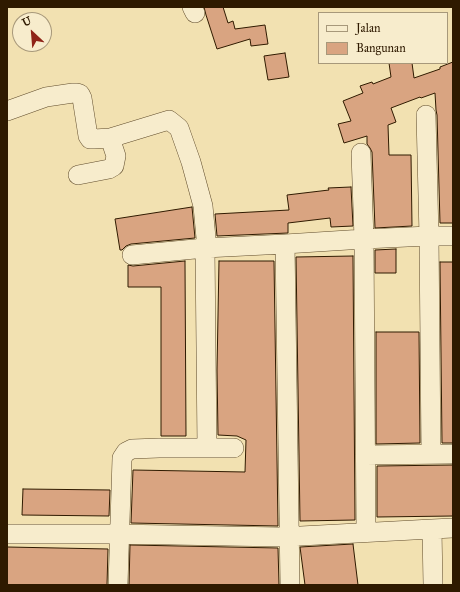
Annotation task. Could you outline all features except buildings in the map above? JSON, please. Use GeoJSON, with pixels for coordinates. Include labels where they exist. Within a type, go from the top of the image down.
{"type":"FeatureCollection","features":[{"type":"Feature","properties":{"kind":"street"},"geometry":{"type":"LineString","coordinates":[[7,111],[46,97],[77,93],[80,94],[82,98],[88,136],[90,138],[110,138],[169,120],[179,128],[191,162],[203,206],[206,238],[207,448]]}},
{"type":"Feature","properties":{"kind":"street"},"geometry":{"type":"LineString","coordinates":[[426,114],[429,236],[431,454]]}},
{"type":"Feature","properties":{"kind":"street"},"geometry":{"type":"LineString","coordinates":[[78,175],[109,169],[114,166],[116,156],[110,138]]}},
{"type":"Feature","properties":{"kind":"street"},"geometry":{"type":"LineString","coordinates":[[361,153],[364,239],[366,532]]}},
{"type":"Feature","properties":{"kind":"street"},"geometry":{"type":"LineString","coordinates":[[132,256],[205,248],[364,239],[453,236]]}},
{"type":"Feature","properties":{"kind":"street"},"geometry":{"type":"LineString","coordinates":[[285,244],[290,585]]}},
{"type":"Feature","properties":{"kind":"street"},"geometry":{"type":"LineString","coordinates":[[118,585],[122,458],[126,452],[132,449],[159,448],[234,448]]}},
{"type":"Feature","properties":{"kind":"street"},"geometry":{"type":"LineString","coordinates":[[366,455],[453,454]]}},
{"type":"Feature","properties":{"kind":"street"},"geometry":{"type":"LineString","coordinates":[[7,534],[290,536],[453,528]]}},
{"type":"Feature","properties":{"kind":"street"},"geometry":{"type":"LineString","coordinates":[[432,529],[433,585]]}}]}
